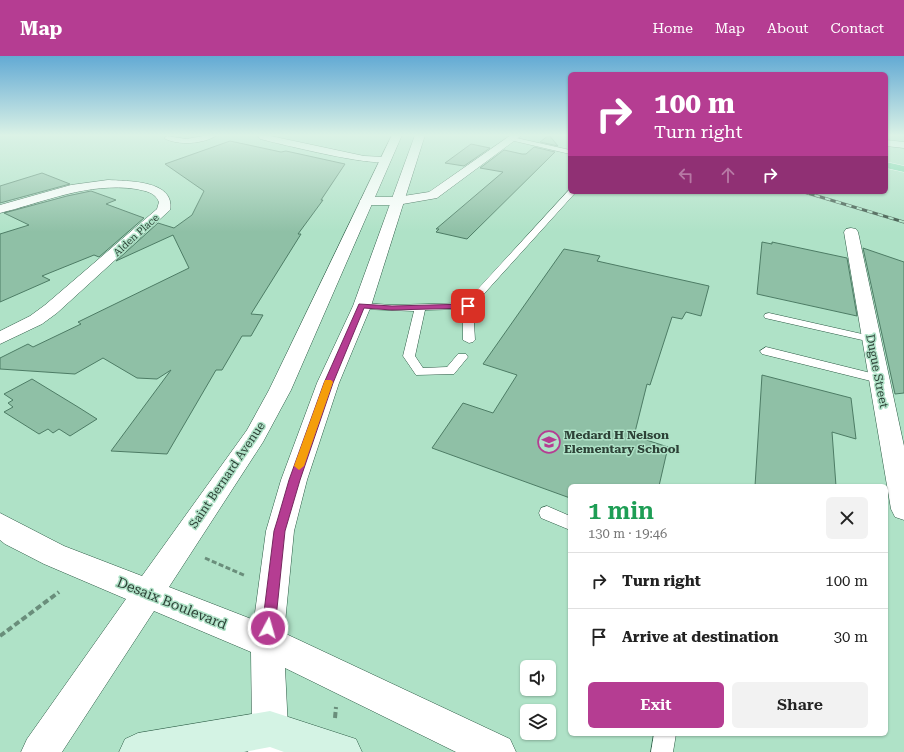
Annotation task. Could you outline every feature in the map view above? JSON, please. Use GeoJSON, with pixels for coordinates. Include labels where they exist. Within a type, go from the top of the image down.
{"type":"FeatureCollection","features":[{"type":"Feature","properties":{"kind":"main road"},"geometry":{"type":"LineString","coordinates":[[138,752],[269,740],[339,737]]}},
{"type":"Feature","properties":{"kind":"street","name":"Saint Bernard Avenue"},"geometry":{"type":"LineString","coordinates":[[40,752],[255,436],[280,390],[381,167]]}},
{"type":"Feature","properties":{"kind":"street"},"geometry":{"type":"LineString","coordinates":[[269,740],[267,642],[280,531],[294,480],[328,383],[362,306],[409,167]]}},
{"type":"Feature","properties":{"kind":"street"},"geometry":{"type":"LineString","coordinates":[[365,201],[397,201],[425,198],[439,192],[472,167]]}},
{"type":"Feature","properties":{"kind":"street","name":"Alden Place"},"geometry":{"type":"LineString","coordinates":[[0,209],[53,193],[109,185],[132,185],[151,189],[160,194],[165,202],[163,210],[56,305],[36,320],[0,338]]}},
{"type":"Feature","properties":{"kind":"street","name":"Dugue Street"},"geometry":{"type":"LineString","coordinates":[[851,232],[904,509]]}},
{"type":"Feature","properties":{"kind":"street","name":"Desaix Boulevard"},"geometry":{"type":"LineString","coordinates":[[0,525],[15,535],[54,555],[267,642],[497,752]]}},
{"type":"Feature","properties":{"kind":"lane"},"geometry":{"type":"LineString","coordinates":[[469,340],[468,306],[570,194]]}},
{"type":"Feature","properties":{"kind":"lane"},"geometry":{"type":"LineString","coordinates":[[362,306],[420,308],[468,306]]}},
{"type":"Feature","properties":{"kind":"lane"},"geometry":{"type":"LineString","coordinates":[[420,308],[409,356],[420,372],[450,371],[462,357]]}},
{"type":"Feature","properties":{"kind":"lane"},"geometry":{"type":"LineString","coordinates":[[769,316],[871,340]]}},
{"type":"Feature","properties":{"kind":"lane"},"geometry":{"type":"LineString","coordinates":[[766,351],[879,379]]}},
{"type":"Feature","properties":{"kind":"lane"},"geometry":{"type":"LineString","coordinates":[[547,513],[568,521]]}},
{"type":"Feature","properties":{"kind":"lane"},"geometry":{"type":"LineString","coordinates":[[662,752],[665,736]]}},
{"type":"Feature","properties":{"kind":"path"},"geometry":{"type":"LineString","coordinates":[[200,556],[252,579]]}},
{"type":"Feature","properties":{"kind":"path"},"geometry":{"type":"LineString","coordinates":[[0,636],[59,592]]}},
{"type":"Feature","properties":{"kind":"path"},"geometry":{"type":"LineString","coordinates":[[336,703],[339,737]]}},
{"type":"Feature","properties":{"kind":"building"},"geometry":{"type":"Polygon","coordinates":[[[170,167],[343,167],[321,200],[323,200],[298,234],[301,234],[251,314],[263,315],[251,336],[242,336],[222,370],[216,370],[167,454],[111,451],[171,370],[157,379],[137,378],[103,358],[75,374],[0,369],[0,358],[28,344],[33,347],[81,324],[78,322],[189,268],[173,235],[116,261],[158,223],[174,228],[192,215],[204,191],[170,167]]]}},
{"type":"Feature","properties":{"kind":"building"},"geometry":{"type":"Polygon","coordinates":[[[539,167],[467,239],[436,232],[439,229],[436,229],[503,172],[480,168],[539,167]]]}},
{"type":"Feature","properties":{"kind":"building"},"geometry":{"type":"Polygon","coordinates":[[[42,173],[70,184],[0,203],[0,186],[42,173]]]}},
{"type":"Feature","properties":{"kind":"building"},"geometry":{"type":"Polygon","coordinates":[[[91,191],[116,200],[106,204],[144,218],[99,257],[94,255],[42,276],[50,280],[0,302],[0,234],[29,225],[4,213],[91,191]]]}},
{"type":"Feature","properties":{"kind":"building"},"geometry":{"type":"Polygon","coordinates":[[[762,242],[772,244],[772,242],[847,258],[857,316],[757,294],[762,242]]]}},
{"type":"Feature","properties":{"kind":"building"},"geometry":{"type":"Polygon","coordinates":[[[863,248],[904,262],[904,393],[895,394],[863,248]]]}},
{"type":"Feature","properties":{"kind":"building"},"geometry":{"type":"Polygon","coordinates":[[[564,249],[600,256],[597,261],[709,286],[701,316],[686,312],[682,319],[672,317],[650,385],[647,384],[634,436],[668,447],[659,484],[568,484],[568,497],[432,448],[463,403],[493,413],[517,375],[483,364],[564,249]]]}},
{"type":"Feature","properties":{"kind":"building"},"geometry":{"type":"Polygon","coordinates":[[[762,375],[851,398],[856,439],[832,432],[836,484],[755,484],[762,375]]]}},
{"type":"Feature","properties":{"kind":"building"},"geometry":{"type":"Polygon","coordinates":[[[32,379],[97,419],[70,436],[59,429],[53,433],[48,429],[39,434],[4,412],[13,407],[8,403],[13,400],[4,394],[32,379]]]}},
{"type":"Feature","properties":{"kind":"railway"},"geometry":{"type":"LineString","coordinates":[[811,194],[904,222]]}},
{"type":"Feature","properties":{"kind":"slow traffic"},"geometry":{"type":"LineString","coordinates":[[299,466],[328,382]]}},
{"type":"Feature","properties":{"kind":"place","name":"Medard H Nelson Elementary School"},"geometry":{"type":"Point","coordinates":[549,442]}},
{"type":"Feature","properties":{"kind":"route"},"geometry":{"type":"LineString","coordinates":[[268,628],[280,531],[294,480],[328,383],[362,306],[392,308],[468,306]]}}]}
